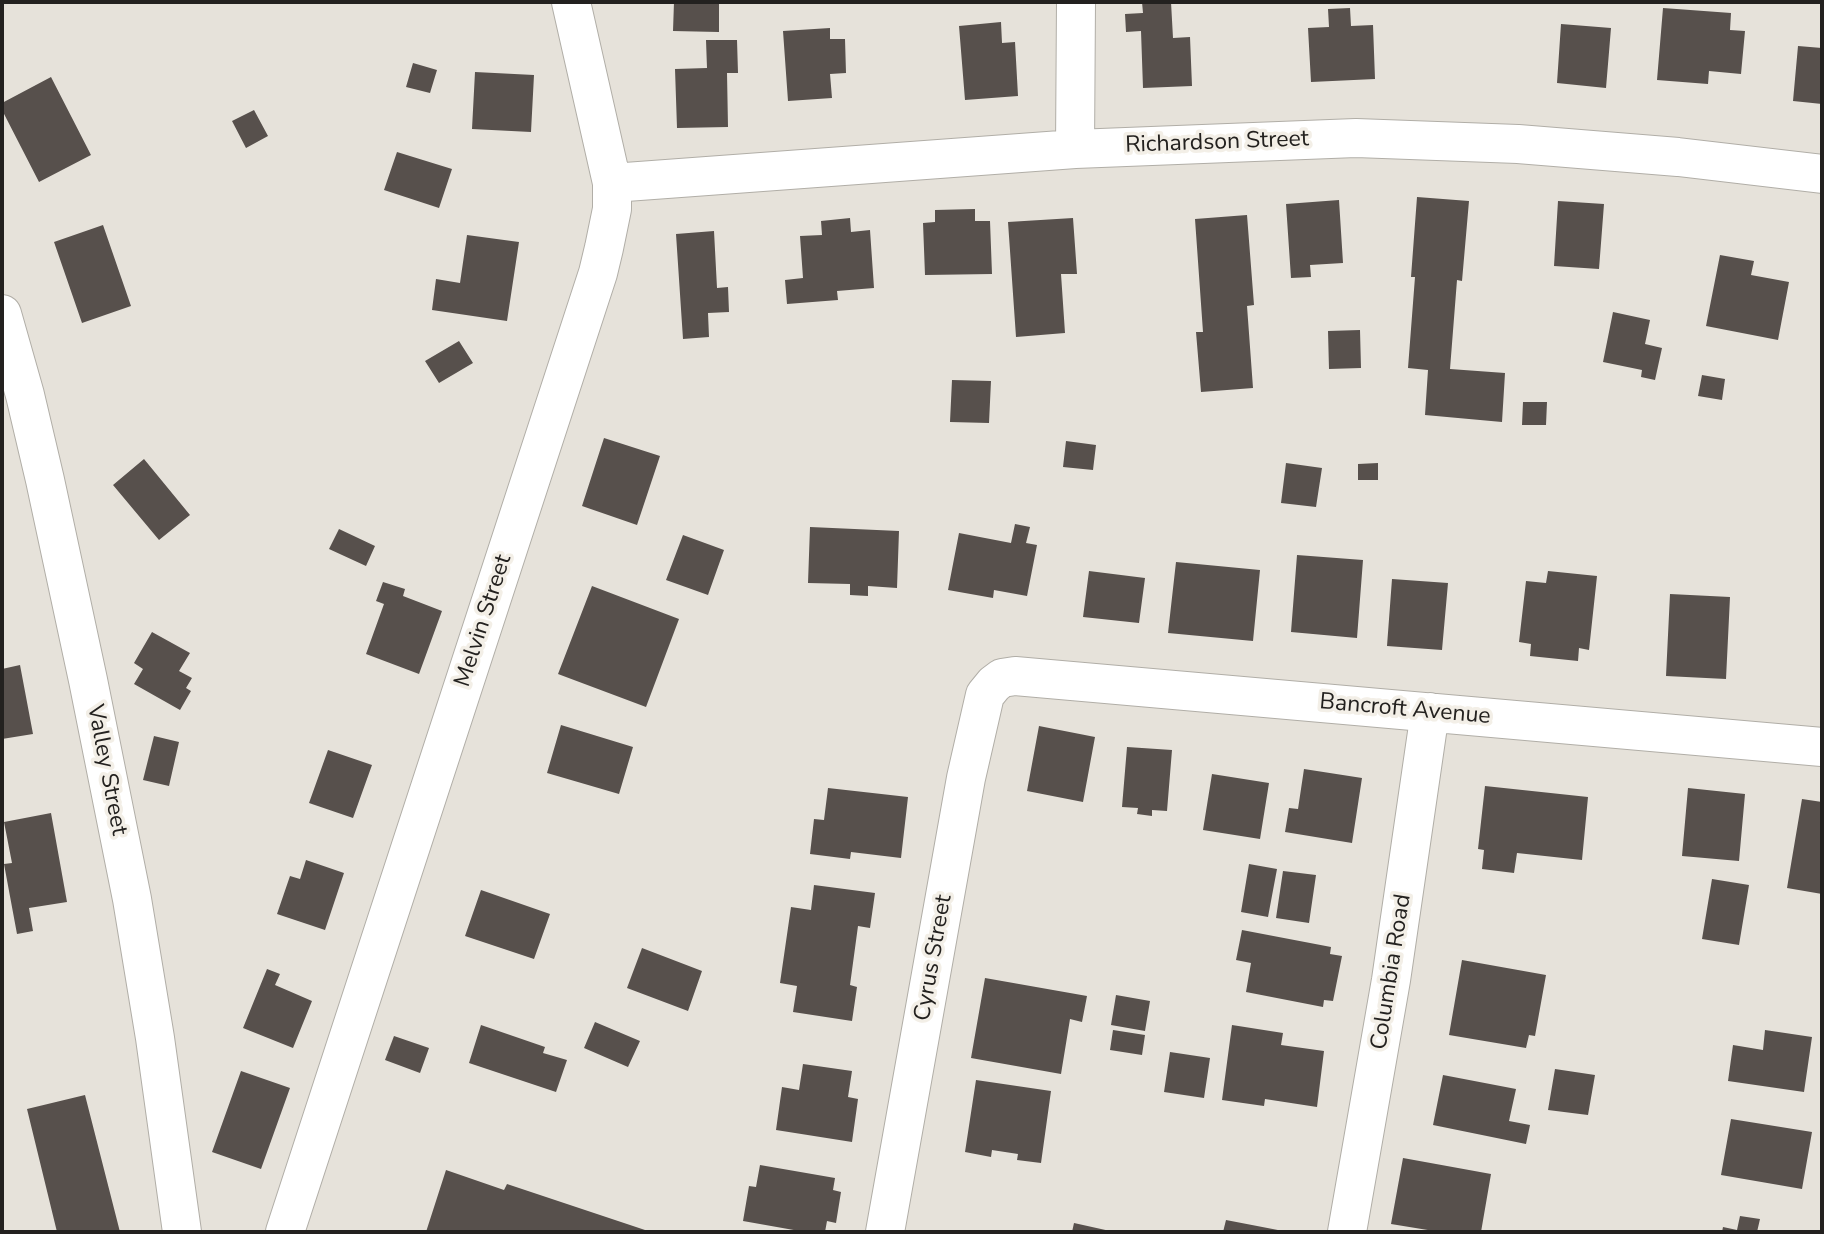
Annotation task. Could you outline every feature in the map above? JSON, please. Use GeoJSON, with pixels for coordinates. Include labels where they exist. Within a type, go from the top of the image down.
{"type":"FeatureCollection","features":[{"type":"Feature","properties":{"kind":"street","name":"Melvin Street"},"geometry":{"type":"LineString","coordinates":[[285,1232],[598,273],[610,222],[612,183],[571,2]]}},
{"type":"Feature","properties":{"kind":"street"},"geometry":{"type":"LineString","coordinates":[[1075,149],[1076,2]]}},
{"type":"Feature","properties":{"kind":"street","name":"Richardson Street"},"geometry":{"type":"LineString","coordinates":[[612,183],[1075,149],[1356,138],[1518,144],[1665,156],[1822,174]]}},
{"type":"Feature","properties":{"kind":"street","name":"Valley Street"},"geometry":{"type":"LineString","coordinates":[[2,314],[26,396],[45,480],[129,885],[153,1027],[182,1232]]}},
{"type":"Feature","properties":{"kind":"street","name":"Bancroft Avenue"},"geometry":{"type":"LineString","coordinates":[[991,687],[1002,678],[1015,676],[1822,747]]}},
{"type":"Feature","properties":{"kind":"street","name":"Cyrus Street"},"geometry":{"type":"LineString","coordinates":[[885,1232],[966,778],[984,700],[991,687]]}},
{"type":"Feature","properties":{"kind":"street","name":"Columbia Road"},"geometry":{"type":"LineString","coordinates":[[1347,1232],[1391,979],[1430,712]]}},
{"type":"Feature","properties":{"kind":"building"},"geometry":{"type":"Polygon","coordinates":[[[674,2],[719,2],[719,32],[673,31],[674,2]]]}},
{"type":"Feature","properties":{"kind":"building"},"geometry":{"type":"Polygon","coordinates":[[[1142,2],[1171,2],[1173,38],[1190,37],[1192,86],[1143,88],[1141,31],[1126,32],[1125,14],[1143,13],[1142,2]]]}},
{"type":"Feature","properties":{"kind":"building"},"geometry":{"type":"Polygon","coordinates":[[[1350,8],[1351,26],[1373,25],[1375,79],[1311,82],[1308,28],[1329,27],[1328,9],[1350,8]]]}},
{"type":"Feature","properties":{"kind":"building"},"geometry":{"type":"Polygon","coordinates":[[[1663,8],[1731,13],[1730,30],[1745,31],[1741,74],[1709,71],[1708,84],[1657,80],[1663,8]]]}},
{"type":"Feature","properties":{"kind":"building"},"geometry":{"type":"Polygon","coordinates":[[[1001,22],[1002,43],[1015,42],[1018,96],[965,100],[959,26],[1001,22]]]}},
{"type":"Feature","properties":{"kind":"building"},"geometry":{"type":"Polygon","coordinates":[[[1561,24],[1611,28],[1606,88],[1557,83],[1561,24]]]}},
{"type":"Feature","properties":{"kind":"building"},"geometry":{"type":"Polygon","coordinates":[[[830,28],[830,39],[845,39],[846,73],[830,74],[832,98],[788,101],[783,31],[830,28]]]}},
{"type":"Feature","properties":{"kind":"building"},"geometry":{"type":"Polygon","coordinates":[[[706,40],[737,40],[738,73],[727,73],[728,127],[677,128],[675,69],[707,68],[706,40]]]}},
{"type":"Feature","properties":{"kind":"building"},"geometry":{"type":"Polygon","coordinates":[[[1798,46],[1822,48],[1822,104],[1793,101],[1798,46]]]}},
{"type":"Feature","properties":{"kind":"building"},"geometry":{"type":"Polygon","coordinates":[[[413,63],[437,70],[430,93],[406,87],[413,63]]]}},
{"type":"Feature","properties":{"kind":"building"},"geometry":{"type":"Polygon","coordinates":[[[475,72],[534,75],[531,132],[472,129],[475,72]]]}},
{"type":"Feature","properties":{"kind":"building"},"geometry":{"type":"Polygon","coordinates":[[[51,77],[91,155],[39,182],[2,110],[2,103],[51,77]]]}},
{"type":"Feature","properties":{"kind":"building"},"geometry":{"type":"Polygon","coordinates":[[[254,110],[268,136],[246,148],[232,121],[254,110]]]}},
{"type":"Feature","properties":{"kind":"building"},"geometry":{"type":"Polygon","coordinates":[[[397,152],[452,169],[439,208],[384,190],[397,152]]]}},
{"type":"Feature","properties":{"kind":"building"},"geometry":{"type":"Polygon","coordinates":[[[1417,197],[1469,201],[1462,281],[1457,280],[1450,369],[1505,373],[1502,422],[1425,415],[1428,370],[1408,368],[1415,277],[1411,277],[1417,197]]]}},
{"type":"Feature","properties":{"kind":"building"},"geometry":{"type":"Polygon","coordinates":[[[1339,200],[1343,263],[1310,265],[1311,277],[1291,278],[1286,204],[1339,200]]]}},
{"type":"Feature","properties":{"kind":"building"},"geometry":{"type":"Polygon","coordinates":[[[1558,201],[1604,204],[1599,269],[1554,266],[1558,201]]]}},
{"type":"Feature","properties":{"kind":"building"},"geometry":{"type":"Polygon","coordinates":[[[975,209],[975,221],[990,221],[992,274],[925,275],[923,223],[935,222],[935,210],[975,209]]]}},
{"type":"Feature","properties":{"kind":"building"},"geometry":{"type":"Polygon","coordinates":[[[1247,215],[1254,305],[1247,306],[1253,388],[1201,392],[1196,332],[1203,332],[1195,219],[1247,215]]]}},
{"type":"Feature","properties":{"kind":"building"},"geometry":{"type":"Polygon","coordinates":[[[850,218],[851,232],[870,230],[874,288],[837,291],[838,300],[787,304],[785,280],[803,278],[800,236],[822,235],[821,221],[850,218]]]}},
{"type":"Feature","properties":{"kind":"building"},"geometry":{"type":"Polygon","coordinates":[[[1073,218],[1077,274],[1061,274],[1065,333],[1016,337],[1008,222],[1073,218]]]}},
{"type":"Feature","properties":{"kind":"building"},"geometry":{"type":"Polygon","coordinates":[[[103,225],[131,306],[82,323],[54,242],[103,225]]]}},
{"type":"Feature","properties":{"kind":"building"},"geometry":{"type":"Polygon","coordinates":[[[714,231],[717,288],[728,287],[729,312],[708,313],[709,337],[683,339],[676,234],[714,231]]]}},
{"type":"Feature","properties":{"kind":"building"},"geometry":{"type":"Polygon","coordinates":[[[467,235],[519,242],[507,321],[432,310],[436,279],[460,283],[467,235]]]}},
{"type":"Feature","properties":{"kind":"building"},"geometry":{"type":"Polygon","coordinates":[[[1720,255],[1754,261],[1751,275],[1789,282],[1778,340],[1706,326],[1720,255]]]}},
{"type":"Feature","properties":{"kind":"building"},"geometry":{"type":"Polygon","coordinates":[[[1613,312],[1650,320],[1645,344],[1662,348],[1655,380],[1641,377],[1642,370],[1603,362],[1613,312]]]}},
{"type":"Feature","properties":{"kind":"building"},"geometry":{"type":"Polygon","coordinates":[[[1360,330],[1361,368],[1329,369],[1328,331],[1360,330]]]}},
{"type":"Feature","properties":{"kind":"building"},"geometry":{"type":"Polygon","coordinates":[[[459,341],[473,363],[439,383],[425,361],[459,341]]]}},
{"type":"Feature","properties":{"kind":"building"},"geometry":{"type":"Polygon","coordinates":[[[1702,375],[1725,379],[1722,400],[1698,396],[1702,375]]]}},
{"type":"Feature","properties":{"kind":"building"},"geometry":{"type":"Polygon","coordinates":[[[952,380],[991,381],[989,423],[950,422],[952,380]]]}},
{"type":"Feature","properties":{"kind":"building"},"geometry":{"type":"Polygon","coordinates":[[[1523,402],[1547,402],[1546,425],[1522,425],[1523,402]]]}},
{"type":"Feature","properties":{"kind":"building"},"geometry":{"type":"Polygon","coordinates":[[[604,438],[660,456],[637,525],[582,506],[604,438]]]}},
{"type":"Feature","properties":{"kind":"building"},"geometry":{"type":"Polygon","coordinates":[[[1066,441],[1096,445],[1093,470],[1063,467],[1066,441]]]}},
{"type":"Feature","properties":{"kind":"building"},"geometry":{"type":"Polygon","coordinates":[[[144,459],[190,515],[159,540],[113,485],[144,459]]]}},
{"type":"Feature","properties":{"kind":"building"},"geometry":{"type":"Polygon","coordinates":[[[1286,463],[1322,468],[1316,507],[1281,503],[1286,463]]]}},
{"type":"Feature","properties":{"kind":"building"},"geometry":{"type":"Polygon","coordinates":[[[1378,463],[1378,480],[1358,480],[1358,464],[1378,463]]]}},
{"type":"Feature","properties":{"kind":"building"},"geometry":{"type":"Polygon","coordinates":[[[1015,524],[1030,527],[1026,543],[1037,545],[1027,596],[994,590],[993,598],[948,590],[959,533],[1011,543],[1015,524]]]}},
{"type":"Feature","properties":{"kind":"building"},"geometry":{"type":"Polygon","coordinates":[[[810,527],[899,531],[897,588],[868,586],[868,596],[850,595],[850,584],[808,583],[810,527]]]}},
{"type":"Feature","properties":{"kind":"building"},"geometry":{"type":"Polygon","coordinates":[[[339,529],[375,546],[366,566],[329,549],[339,529]]]}},
{"type":"Feature","properties":{"kind":"building"},"geometry":{"type":"Polygon","coordinates":[[[683,535],[724,550],[708,595],[666,580],[683,535]]]}},
{"type":"Feature","properties":{"kind":"building"},"geometry":{"type":"Polygon","coordinates":[[[1297,555],[1363,560],[1357,638],[1291,632],[1297,555]]]}},
{"type":"Feature","properties":{"kind":"building"},"geometry":{"type":"Polygon","coordinates":[[[1176,562],[1260,570],[1253,641],[1168,633],[1176,562]]]}},
{"type":"Feature","properties":{"kind":"building"},"geometry":{"type":"Polygon","coordinates":[[[1089,571],[1145,578],[1139,623],[1083,617],[1089,571]]]}},
{"type":"Feature","properties":{"kind":"building"},"geometry":{"type":"Polygon","coordinates":[[[1548,571],[1597,576],[1589,650],[1579,648],[1578,661],[1530,656],[1531,644],[1519,642],[1526,581],[1546,583],[1548,571]]]}},
{"type":"Feature","properties":{"kind":"building"},"geometry":{"type":"Polygon","coordinates":[[[1392,579],[1448,583],[1442,650],[1387,646],[1392,579]]]}},
{"type":"Feature","properties":{"kind":"building"},"geometry":{"type":"Polygon","coordinates":[[[383,582],[405,589],[403,596],[442,611],[419,674],[366,654],[384,604],[376,601],[383,582]]]}},
{"type":"Feature","properties":{"kind":"building"},"geometry":{"type":"Polygon","coordinates":[[[592,586],[679,619],[646,707],[558,674],[592,586]]]}},
{"type":"Feature","properties":{"kind":"building"},"geometry":{"type":"Polygon","coordinates":[[[1670,594],[1730,597],[1726,679],[1666,676],[1670,594]]]}},
{"type":"Feature","properties":{"kind":"building"},"geometry":{"type":"Polygon","coordinates":[[[152,632],[190,653],[179,671],[192,678],[186,688],[191,691],[180,710],[134,684],[143,669],[134,663],[152,632]]]}},
{"type":"Feature","properties":{"kind":"building"},"geometry":{"type":"Polygon","coordinates":[[[20,665],[33,734],[2,739],[2,669],[20,665]]]}},
{"type":"Feature","properties":{"kind":"building"},"geometry":{"type":"Polygon","coordinates":[[[561,725],[633,747],[619,794],[547,773],[561,725]]]}},
{"type":"Feature","properties":{"kind":"building"},"geometry":{"type":"Polygon","coordinates":[[[1039,726],[1095,737],[1083,802],[1027,791],[1039,726]]]}},
{"type":"Feature","properties":{"kind":"building"},"geometry":{"type":"Polygon","coordinates":[[[154,736],[179,742],[169,786],[143,780],[154,736]]]}},
{"type":"Feature","properties":{"kind":"building"},"geometry":{"type":"Polygon","coordinates":[[[1127,747],[1172,750],[1167,811],[1152,810],[1152,816],[1137,814],[1138,808],[1122,807],[1127,747]]]}},
{"type":"Feature","properties":{"kind":"building"},"geometry":{"type":"Polygon","coordinates":[[[328,750],[372,765],[353,818],[309,803],[328,750]]]}},
{"type":"Feature","properties":{"kind":"building"},"geometry":{"type":"Polygon","coordinates":[[[1304,769],[1362,778],[1352,843],[1285,832],[1289,808],[1298,809],[1304,769]]]}},
{"type":"Feature","properties":{"kind":"building"},"geometry":{"type":"Polygon","coordinates":[[[1212,774],[1269,783],[1260,839],[1203,830],[1212,774]]]}},
{"type":"Feature","properties":{"kind":"building"},"geometry":{"type":"Polygon","coordinates":[[[1485,786],[1588,797],[1582,860],[1517,853],[1514,873],[1482,869],[1484,850],[1478,849],[1485,786]]]}},
{"type":"Feature","properties":{"kind":"building"},"geometry":{"type":"Polygon","coordinates":[[[828,788],[908,797],[901,858],[851,852],[850,859],[810,854],[814,819],[824,820],[828,788]]]}},
{"type":"Feature","properties":{"kind":"building"},"geometry":{"type":"Polygon","coordinates":[[[1688,788],[1745,794],[1739,861],[1682,856],[1688,788]]]}},
{"type":"Feature","properties":{"kind":"building"},"geometry":{"type":"Polygon","coordinates":[[[1802,799],[1822,802],[1822,894],[1787,888],[1802,799]]]}},
{"type":"Feature","properties":{"kind":"building"},"geometry":{"type":"Polygon","coordinates":[[[51,813],[67,902],[29,908],[33,931],[17,934],[4,864],[12,863],[4,822],[51,813]]]}},
{"type":"Feature","properties":{"kind":"building"},"geometry":{"type":"Polygon","coordinates":[[[306,860],[344,873],[325,930],[277,914],[290,876],[300,879],[306,860]]]}},
{"type":"Feature","properties":{"kind":"building"},"geometry":{"type":"Polygon","coordinates":[[[1249,864],[1277,869],[1268,917],[1241,912],[1249,864]]]}},
{"type":"Feature","properties":{"kind":"building"},"geometry":{"type":"Polygon","coordinates":[[[1283,871],[1316,875],[1309,923],[1276,918],[1283,871]]]}},
{"type":"Feature","properties":{"kind":"building"},"geometry":{"type":"Polygon","coordinates":[[[1712,879],[1749,885],[1739,945],[1702,939],[1712,879]]]}},
{"type":"Feature","properties":{"kind":"building"},"geometry":{"type":"Polygon","coordinates":[[[814,885],[875,893],[870,928],[858,926],[850,985],[857,987],[852,1021],[793,1012],[797,986],[780,983],[791,907],[811,910],[814,885]]]}},
{"type":"Feature","properties":{"kind":"building"},"geometry":{"type":"Polygon","coordinates":[[[481,890],[550,914],[534,959],[465,936],[481,890]]]}},
{"type":"Feature","properties":{"kind":"building"},"geometry":{"type":"Polygon","coordinates":[[[1242,930],[1331,947],[1330,954],[1342,956],[1333,1001],[1324,1000],[1323,1007],[1246,992],[1251,963],[1236,960],[1242,930]]]}},
{"type":"Feature","properties":{"kind":"building"},"geometry":{"type":"Polygon","coordinates":[[[642,948],[702,971],[688,1011],[627,988],[642,948]]]}},
{"type":"Feature","properties":{"kind":"building"},"geometry":{"type":"Polygon","coordinates":[[[1462,960],[1546,975],[1535,1036],[1529,1035],[1526,1048],[1449,1035],[1462,960]]]}},
{"type":"Feature","properties":{"kind":"building"},"geometry":{"type":"Polygon","coordinates":[[[267,969],[280,974],[275,985],[312,1001],[293,1048],[243,1028],[267,969]]]}},
{"type":"Feature","properties":{"kind":"building"},"geometry":{"type":"Polygon","coordinates":[[[985,978],[1087,996],[1082,1022],[1070,1019],[1061,1074],[971,1058],[985,978]]]}},
{"type":"Feature","properties":{"kind":"building"},"geometry":{"type":"Polygon","coordinates":[[[1116,995],[1150,1001],[1145,1031],[1111,1025],[1116,995]]]}},
{"type":"Feature","properties":{"kind":"building"},"geometry":{"type":"Polygon","coordinates":[[[595,1022],[640,1041],[628,1067],[584,1048],[595,1022]]]}},
{"type":"Feature","properties":{"kind":"building"},"geometry":{"type":"Polygon","coordinates":[[[481,1025],[545,1047],[543,1053],[567,1060],[556,1092],[469,1063],[481,1025]]]}},
{"type":"Feature","properties":{"kind":"building"},"geometry":{"type":"Polygon","coordinates":[[[1232,1025],[1283,1033],[1281,1045],[1324,1051],[1317,1107],[1265,1099],[1264,1106],[1222,1100],[1232,1025]]]}},
{"type":"Feature","properties":{"kind":"building"},"geometry":{"type":"Polygon","coordinates":[[[1113,1030],[1145,1035],[1142,1055],[1110,1050],[1113,1030]]]}},
{"type":"Feature","properties":{"kind":"building"},"geometry":{"type":"Polygon","coordinates":[[[1765,1030],[1812,1037],[1804,1092],[1728,1081],[1733,1045],[1763,1050],[1765,1030]]]}},
{"type":"Feature","properties":{"kind":"building"},"geometry":{"type":"Polygon","coordinates":[[[394,1036],[429,1048],[420,1073],[385,1060],[394,1036]]]}},
{"type":"Feature","properties":{"kind":"building"},"geometry":{"type":"Polygon","coordinates":[[[1170,1052],[1210,1058],[1204,1098],[1164,1092],[1170,1052]]]}},
{"type":"Feature","properties":{"kind":"building"},"geometry":{"type":"Polygon","coordinates":[[[803,1064],[852,1071],[848,1097],[858,1099],[852,1142],[776,1130],[782,1087],[799,1090],[803,1064]]]}},
{"type":"Feature","properties":{"kind":"building"},"geometry":{"type":"Polygon","coordinates":[[[1555,1069],[1595,1075],[1588,1115],[1548,1110],[1555,1069]]]}},
{"type":"Feature","properties":{"kind":"building"},"geometry":{"type":"Polygon","coordinates":[[[241,1071],[290,1088],[261,1169],[212,1152],[241,1071]]]}},
{"type":"Feature","properties":{"kind":"building"},"geometry":{"type":"Polygon","coordinates":[[[1443,1075],[1516,1089],[1509,1121],[1530,1125],[1526,1144],[1433,1125],[1443,1075]]]}},
{"type":"Feature","properties":{"kind":"building"},"geometry":{"type":"Polygon","coordinates":[[[976,1080],[1051,1091],[1041,1163],[1017,1160],[1018,1154],[992,1150],[991,1157],[965,1152],[976,1080]]]}},
{"type":"Feature","properties":{"kind":"building"},"geometry":{"type":"Polygon","coordinates":[[[85,1095],[120,1232],[57,1232],[27,1109],[85,1095]]]}},
{"type":"Feature","properties":{"kind":"building"},"geometry":{"type":"Polygon","coordinates":[[[1731,1119],[1812,1132],[1802,1189],[1721,1175],[1731,1119]]]}},
{"type":"Feature","properties":{"kind":"building"},"geometry":{"type":"Polygon","coordinates":[[[1403,1158],[1491,1174],[1481,1232],[1440,1232],[1391,1224],[1403,1158]]]}},
{"type":"Feature","properties":{"kind":"building"},"geometry":{"type":"Polygon","coordinates":[[[760,1165],[835,1178],[833,1190],[841,1192],[836,1223],[827,1221],[825,1232],[805,1232],[743,1221],[749,1186],[756,1187],[760,1165]]]}},
{"type":"Feature","properties":{"kind":"building"},"geometry":{"type":"Polygon","coordinates":[[[446,1170],[504,1190],[507,1184],[645,1230],[426,1232],[446,1170]]]}},
{"type":"Feature","properties":{"kind":"building"},"geometry":{"type":"Polygon","coordinates":[[[1740,1216],[1760,1219],[1757,1232],[1722,1232],[1723,1227],[1737,1230],[1740,1216]]]}},
{"type":"Feature","properties":{"kind":"building"},"geometry":{"type":"Polygon","coordinates":[[[1226,1220],[1283,1231],[1283,1232],[1223,1232],[1226,1220]]]}},
{"type":"Feature","properties":{"kind":"building"},"geometry":{"type":"Polygon","coordinates":[[[1074,1223],[1110,1231],[1110,1232],[1072,1232],[1074,1223]]]}}]}
